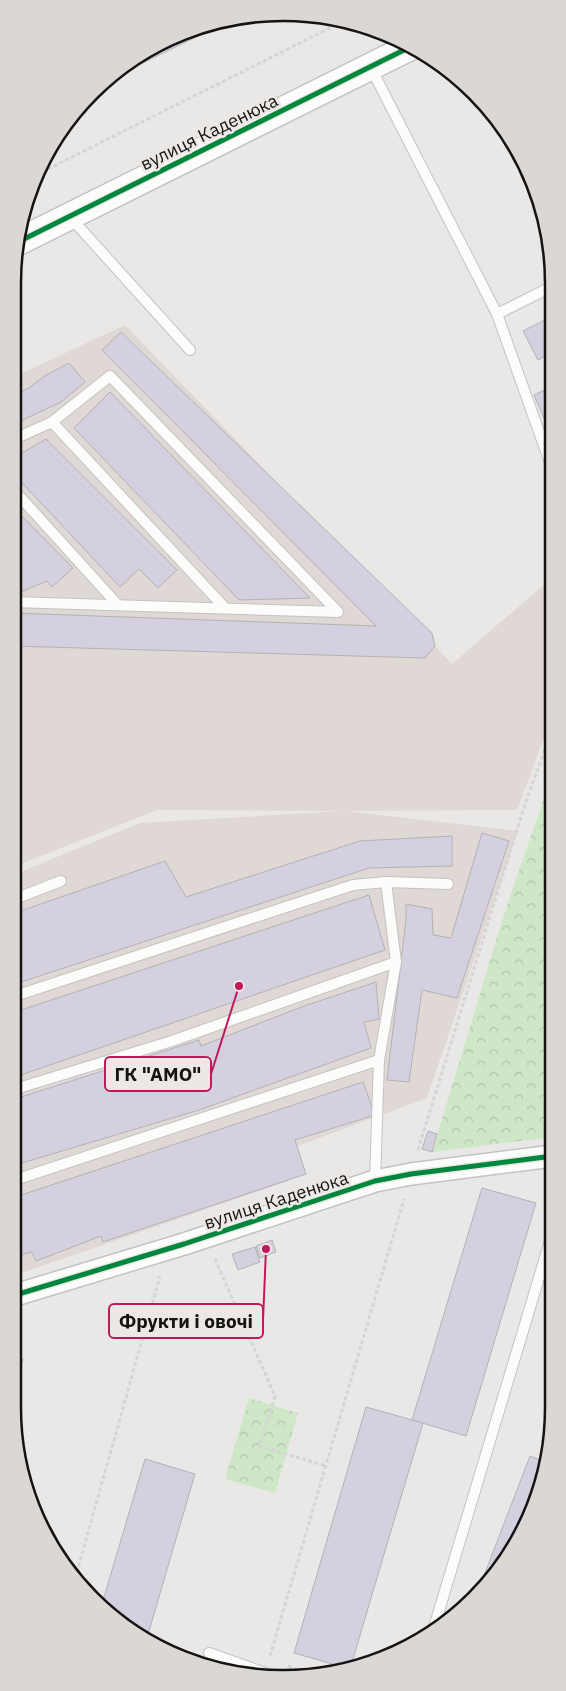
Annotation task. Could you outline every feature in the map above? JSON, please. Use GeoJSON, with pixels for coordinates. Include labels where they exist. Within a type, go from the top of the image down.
{"type":"FeatureCollection","features":[{"type":"Feature","properties":{"kind":"street","name":"вулиця Каденюка"},"geometry":{"type":"LineString","coordinates":[[25,239],[403,50]]}},
{"type":"Feature","properties":{"kind":"street","name":"вулиця Каденюка"},"geometry":{"type":"LineString","coordinates":[[21,1293],[206,1238],[375,1181],[411,1174],[545,1157]]}},
{"type":"Feature","properties":{"kind":"lane"},"geometry":{"type":"LineString","coordinates":[[370,67],[497,314],[545,448]]}},
{"type":"Feature","properties":{"kind":"lane"},"geometry":{"type":"LineString","coordinates":[[69,216],[190,350]]}},
{"type":"Feature","properties":{"kind":"lane"},"geometry":{"type":"LineString","coordinates":[[497,314],[545,290]]}},
{"type":"Feature","properties":{"kind":"lane"},"geometry":{"type":"LineString","coordinates":[[21,436],[52,422],[110,376],[338,612],[21,602]]}},
{"type":"Feature","properties":{"kind":"lane"},"geometry":{"type":"LineString","coordinates":[[52,422],[225,608]]}},
{"type":"Feature","properties":{"kind":"lane"},"geometry":{"type":"LineString","coordinates":[[21,498],[118,605]]}},
{"type":"Feature","properties":{"kind":"lane"},"geometry":{"type":"LineString","coordinates":[[21,897],[61,881]]}},
{"type":"Feature","properties":{"kind":"lane"},"geometry":{"type":"LineString","coordinates":[[375,1181],[379,1060],[396,962],[386,882]]}},
{"type":"Feature","properties":{"kind":"lane"},"geometry":{"type":"LineString","coordinates":[[21,994],[353,885],[386,882],[448,884]]}},
{"type":"Feature","properties":{"kind":"lane"},"geometry":{"type":"LineString","coordinates":[[21,1087],[172,1041],[396,962]]}},
{"type":"Feature","properties":{"kind":"lane"},"geometry":{"type":"LineString","coordinates":[[21,1178],[379,1060]]}},
{"type":"Feature","properties":{"kind":"lane"},"geometry":{"type":"LineString","coordinates":[[436,1620],[545,1258]]}},
{"type":"Feature","properties":{"kind":"lane"},"geometry":{"type":"LineString","coordinates":[[209,1654],[251,1668]]}},
{"type":"Feature","properties":{"kind":"path"},"geometry":{"type":"LineString","coordinates":[[47,170],[334,26]]}},
{"type":"Feature","properties":{"kind":"path"},"geometry":{"type":"LineString","coordinates":[[269,1659],[411,1174],[523,810],[545,748]]}},
{"type":"Feature","properties":{"kind":"path"},"geometry":{"type":"LineString","coordinates":[[206,1238],[275,1396],[260,1446],[326,1466]]}},
{"type":"Feature","properties":{"kind":"path"},"geometry":{"type":"LineString","coordinates":[[77,1570],[168,1249]]}},
{"type":"Feature","properties":{"kind":"path"},"geometry":{"type":"LineString","coordinates":[[288,1666],[297,1669]]}},
{"type":"Feature","properties":{"kind":"shaded area"},"geometry":{"type":"Polygon","coordinates":[[[125,325],[452,664],[545,584],[545,736],[517,810],[345,811],[518,831],[427,1098],[295,1147],[288,1181],[21,1273],[21,872],[140,823],[344,811],[157,810],[21,864],[21,374],[125,325]]]}},
{"type":"Feature","properties":{"kind":"green space"},"geometry":{"type":"Polygon","coordinates":[[[545,795],[545,1138],[432,1152],[506,908],[545,795]]]}},
{"type":"Feature","properties":{"kind":"green space"},"geometry":{"type":"Polygon","coordinates":[[[249,1398],[298,1413],[275,1493],[225,1479],[249,1398]]]}},
{"type":"Feature","properties":{"kind":"building"},"geometry":{"type":"Polygon","coordinates":[[[202,34],[137,66],[167,48],[202,34]]]}},
{"type":"Feature","properties":{"kind":"building"},"geometry":{"type":"Polygon","coordinates":[[[545,320],[545,356],[538,360],[523,331],[545,320]]]}},
{"type":"Feature","properties":{"kind":"building"},"geometry":{"type":"Polygon","coordinates":[[[121,332],[432,633],[435,646],[425,658],[21,646],[21,613],[376,626],[102,350],[121,332]]]}},
{"type":"Feature","properties":{"kind":"building"},"geometry":{"type":"Polygon","coordinates":[[[69,363],[85,382],[61,402],[21,421],[21,392],[69,363]]]}},
{"type":"Feature","properties":{"kind":"building"},"geometry":{"type":"Polygon","coordinates":[[[545,390],[545,421],[534,395],[545,390]]]}},
{"type":"Feature","properties":{"kind":"building"},"geometry":{"type":"Polygon","coordinates":[[[110,392],[310,598],[239,600],[74,428],[110,392]]]}},
{"type":"Feature","properties":{"kind":"building"},"geometry":{"type":"Polygon","coordinates":[[[46,439],[177,570],[158,588],[139,569],[120,587],[21,482],[21,454],[46,439]]]}},
{"type":"Feature","properties":{"kind":"building"},"geometry":{"type":"Polygon","coordinates":[[[21,515],[73,568],[52,587],[47,581],[21,592],[21,515]]]}},
{"type":"Feature","properties":{"kind":"building"},"geometry":{"type":"Polygon","coordinates":[[[482,833],[509,841],[457,998],[422,990],[409,1082],[387,1080],[406,920],[406,904],[432,909],[433,935],[451,938],[482,833]]]}},
{"type":"Feature","properties":{"kind":"building"},"geometry":{"type":"Polygon","coordinates":[[[452,836],[452,866],[369,868],[21,982],[21,911],[165,861],[186,897],[360,841],[452,836]]]}},
{"type":"Feature","properties":{"kind":"building"},"geometry":{"type":"Polygon","coordinates":[[[369,895],[385,950],[21,1075],[21,1010],[369,895]]]}},
{"type":"Feature","properties":{"kind":"building"},"geometry":{"type":"Polygon","coordinates":[[[376,982],[379,1019],[364,1022],[371,1048],[199,1110],[21,1163],[21,1097],[199,1040],[201,1046],[304,1006],[376,982]]]}},
{"type":"Feature","properties":{"kind":"building"},"geometry":{"type":"Polygon","coordinates":[[[363,1082],[375,1115],[295,1140],[306,1174],[103,1242],[101,1236],[36,1261],[32,1252],[21,1255],[21,1195],[363,1082]]]}},
{"type":"Feature","properties":{"kind":"building"},"geometry":{"type":"Polygon","coordinates":[[[428,1131],[437,1134],[432,1152],[422,1149],[428,1131]]]}},
{"type":"Feature","properties":{"kind":"building"},"geometry":{"type":"Polygon","coordinates":[[[482,1188],[536,1203],[466,1436],[412,1420],[482,1188]]]}},
{"type":"Feature","properties":{"kind":"building"},"geometry":{"type":"Polygon","coordinates":[[[272,1240],[276,1252],[260,1258],[256,1246],[272,1240]]]}},
{"type":"Feature","properties":{"kind":"building"},"geometry":{"type":"Polygon","coordinates":[[[255,1247],[260,1262],[238,1270],[232,1254],[255,1247]]]}},
{"type":"Feature","properties":{"kind":"building"},"geometry":{"type":"Polygon","coordinates":[[[366,1407],[423,1423],[353,1661],[335,1665],[294,1653],[366,1407]]]}},
{"type":"Feature","properties":{"kind":"building"},"geometry":{"type":"Polygon","coordinates":[[[530,1456],[540,1460],[531,1492],[518,1524],[501,1553],[484,1576],[530,1456]]]}},
{"type":"Feature","properties":{"kind":"building"},"geometry":{"type":"Polygon","coordinates":[[[145,1459],[195,1474],[149,1633],[124,1616],[104,1599],[145,1459]]]}},
{"type":"Feature","properties":{"kind":"cycle path"},"geometry":{"type":"LineString","coordinates":[[25,239],[403,50]]}},
{"type":"Feature","properties":{"kind":"cycle path"},"geometry":{"type":"LineString","coordinates":[[21,1293],[184,1244],[375,1181],[411,1174],[545,1157]]}},
{"type":"Feature","properties":{"kind":"place","name":"ГК \"АМО\""},"geometry":{"type":"Point","coordinates":[239,986]}},
{"type":"Feature","properties":{"kind":"place","name":"Фрукти і овочі"},"geometry":{"type":"Point","coordinates":[266,1249]}}]}
